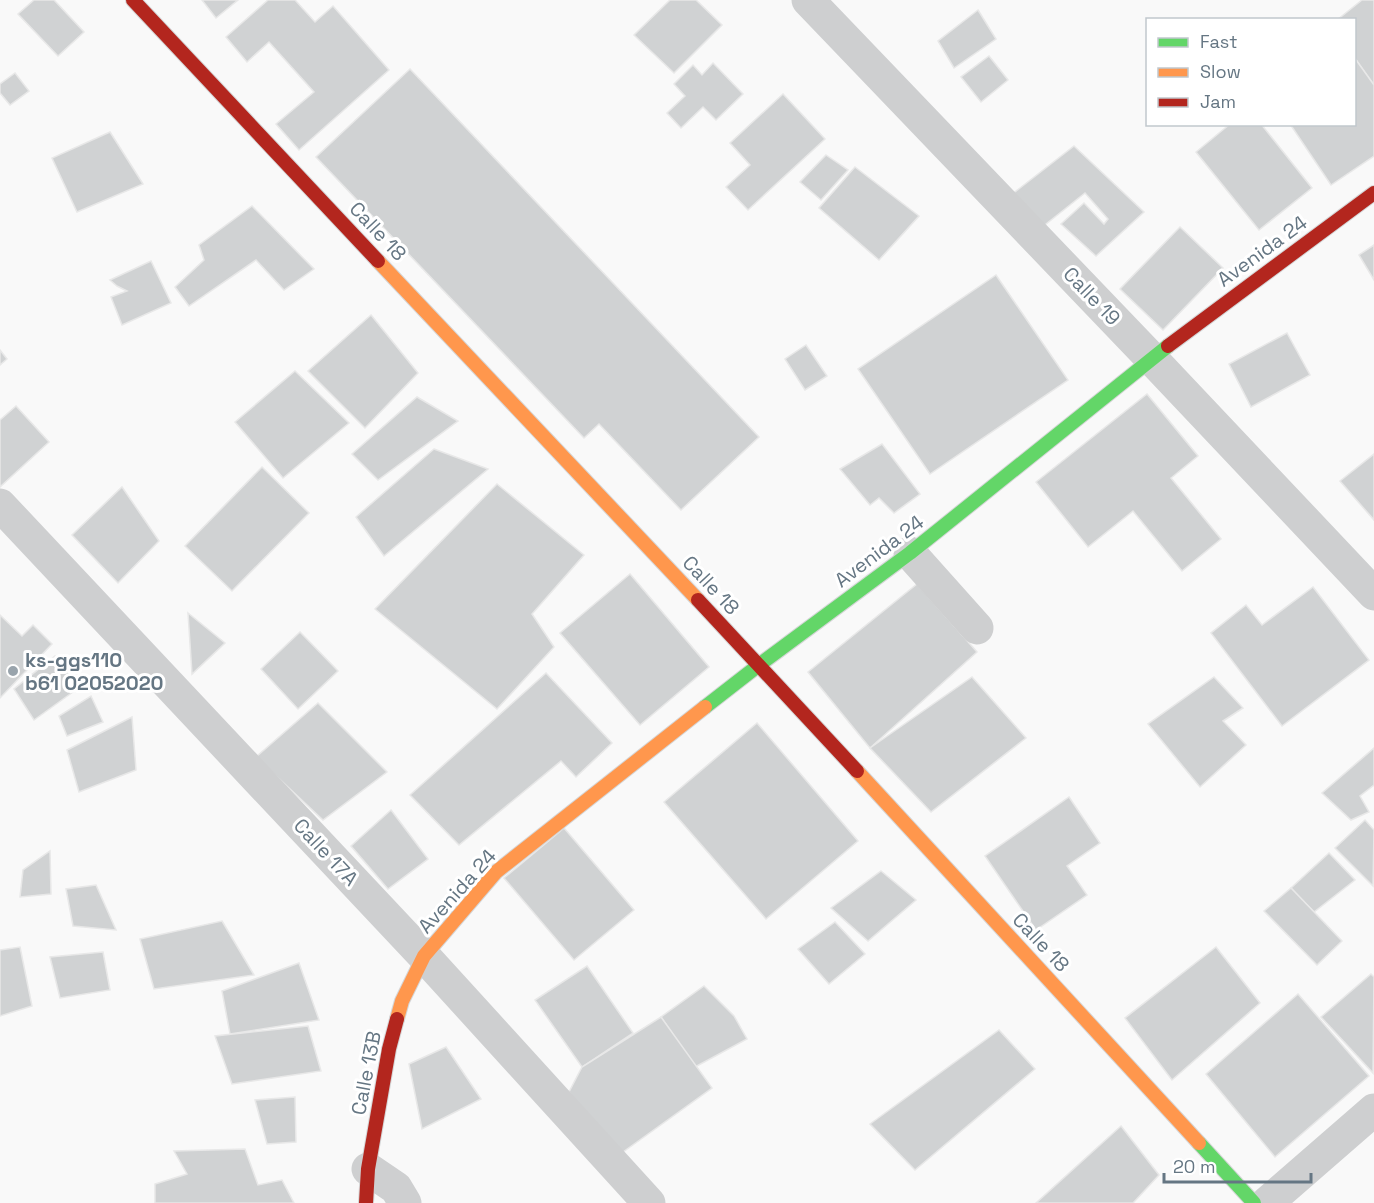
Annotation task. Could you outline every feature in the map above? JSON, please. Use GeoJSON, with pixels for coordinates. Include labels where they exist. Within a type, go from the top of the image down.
{"type":"FeatureCollection","features":[{"type":"Feature","properties":{"kind":"street","name":"Calle 18"},"geometry":{"type":"LineString","coordinates":[[133,0],[759,665],[1254,1203]]}},
{"type":"Feature","properties":{"kind":"street","name":"Calle 19"},"geometry":{"type":"LineString","coordinates":[[808,0],[1374,594]]}},
{"type":"Feature","properties":{"kind":"street","name":"Avenida 24"},"geometry":{"type":"LineString","coordinates":[[424,956],[496,872],[759,665],[910,553],[1151,358],[1374,193]]}},
{"type":"Feature","properties":{"kind":"street","name":"Calle 17A"},"geometry":{"type":"LineString","coordinates":[[0,505],[424,956],[649,1203]]}},
{"type":"Feature","properties":{"kind":"street"},"geometry":{"type":"LineString","coordinates":[[910,553],[977,628]]}},
{"type":"Feature","properties":{"kind":"street","name":"Calle 13B"},"geometry":{"type":"LineString","coordinates":[[366,1203],[368,1169],[392,1040],[402,1001],[424,956]]}},
{"type":"Feature","properties":{"kind":"street"},"geometry":{"type":"LineString","coordinates":[[1267,1203],[1374,1110]]}},
{"type":"Feature","properties":{"kind":"street"},"geometry":{"type":"LineString","coordinates":[[368,1169],[396,1188],[405,1203]]}},
{"type":"Feature","properties":{"kind":"building"},"geometry":{"type":"Polygon","coordinates":[[[34,0],[54,0],[84,32],[58,56],[18,14],[34,0]]]}},
{"type":"Feature","properties":{"kind":"building"},"geometry":{"type":"Polygon","coordinates":[[[202,0],[238,0],[216,18],[202,0]]]}},
{"type":"Feature","properties":{"kind":"building"},"geometry":{"type":"Polygon","coordinates":[[[268,0],[295,0],[315,22],[333,6],[389,70],[299,150],[276,124],[314,92],[269,42],[247,62],[226,37],[268,0]]]}},
{"type":"Feature","properties":{"kind":"building"},"geometry":{"type":"Polygon","coordinates":[[[670,0],[696,0],[722,25],[674,73],[634,35],[670,0]]]}},
{"type":"Feature","properties":{"kind":"building"},"geometry":{"type":"Polygon","coordinates":[[[1362,0],[1374,0],[1374,85],[1356,60],[1356,18],[1340,18],[1362,0]]]}},
{"type":"Feature","properties":{"kind":"building"},"geometry":{"type":"Polygon","coordinates":[[[978,10],[996,39],[954,68],[938,41],[978,10]]]}},
{"type":"Feature","properties":{"kind":"building"},"geometry":{"type":"Polygon","coordinates":[[[989,56],[1008,80],[981,102],[961,77],[989,56]]]}},
{"type":"Feature","properties":{"kind":"building"},"geometry":{"type":"Polygon","coordinates":[[[1356,60],[1374,85],[1374,156],[1331,185],[1291,126],[1356,126],[1356,60]]]}},
{"type":"Feature","properties":{"kind":"building"},"geometry":{"type":"Polygon","coordinates":[[[713,63],[743,94],[716,120],[703,107],[681,128],[667,113],[685,96],[674,84],[693,65],[702,75],[713,63]]]}},
{"type":"Feature","properties":{"kind":"building"},"geometry":{"type":"Polygon","coordinates":[[[410,69],[759,437],[681,510],[599,424],[584,438],[316,157],[410,69]]]}},
{"type":"Feature","properties":{"kind":"building"},"geometry":{"type":"Polygon","coordinates":[[[15,73],[29,91],[10,105],[0,93],[0,84],[15,73]]]}},
{"type":"Feature","properties":{"kind":"building"},"geometry":{"type":"Polygon","coordinates":[[[783,94],[825,139],[748,210],[726,187],[750,165],[730,143],[783,94]]]}},
{"type":"Feature","properties":{"kind":"building"},"geometry":{"type":"Polygon","coordinates":[[[1228,126],[1263,126],[1312,188],[1259,230],[1196,152],[1228,126]]]}},
{"type":"Feature","properties":{"kind":"building"},"geometry":{"type":"Polygon","coordinates":[[[110,132],[143,184],[77,212],[52,158],[110,132]]]}},
{"type":"Feature","properties":{"kind":"building"},"geometry":{"type":"Polygon","coordinates":[[[1074,146],[1144,212],[1096,256],[1061,224],[1084,203],[1104,224],[1108,219],[1085,193],[1041,228],[1011,195],[1074,146]]]}},
{"type":"Feature","properties":{"kind":"building"},"geometry":{"type":"Polygon","coordinates":[[[826,155],[848,170],[821,200],[800,182],[826,155]]]}},
{"type":"Feature","properties":{"kind":"building"},"geometry":{"type":"Polygon","coordinates":[[[855,167],[919,216],[879,260],[819,208],[855,167]]]}},
{"type":"Feature","properties":{"kind":"building"},"geometry":{"type":"Polygon","coordinates":[[[252,206],[314,269],[284,290],[256,260],[189,306],[175,287],[204,260],[199,245],[252,206]]]}},
{"type":"Feature","properties":{"kind":"building"},"geometry":{"type":"Polygon","coordinates":[[[1180,227],[1223,268],[1163,330],[1120,289],[1180,227]]]}},
{"type":"Feature","properties":{"kind":"building"},"geometry":{"type":"Polygon","coordinates":[[[1374,245],[1374,280],[1359,255],[1374,245]]]}},
{"type":"Feature","properties":{"kind":"building"},"geometry":{"type":"Polygon","coordinates":[[[151,261],[171,303],[122,325],[111,297],[127,291],[110,280],[151,261]]]}},
{"type":"Feature","properties":{"kind":"building"},"geometry":{"type":"Polygon","coordinates":[[[996,275],[1068,380],[930,474],[858,369],[996,275]]]}},
{"type":"Feature","properties":{"kind":"building"},"geometry":{"type":"Polygon","coordinates":[[[371,315],[418,373],[365,428],[308,371],[371,315]]]}},
{"type":"Feature","properties":{"kind":"building"},"geometry":{"type":"Polygon","coordinates":[[[1287,333],[1310,375],[1251,407],[1229,364],[1287,333]]]}},
{"type":"Feature","properties":{"kind":"building"},"geometry":{"type":"Polygon","coordinates":[[[806,345],[827,376],[805,390],[785,359],[806,345]]]}},
{"type":"Feature","properties":{"kind":"building"},"geometry":{"type":"Polygon","coordinates":[[[0,350],[7,359],[0,365],[0,350]]]}},
{"type":"Feature","properties":{"kind":"building"},"geometry":{"type":"Polygon","coordinates":[[[295,371],[349,423],[283,478],[235,422],[295,371]]]}},
{"type":"Feature","properties":{"kind":"building"},"geometry":{"type":"Polygon","coordinates":[[[1147,394],[1198,456],[1171,478],[1221,539],[1182,571],[1133,511],[1088,547],[1036,482],[1147,394]]]}},
{"type":"Feature","properties":{"kind":"building"},"geometry":{"type":"Polygon","coordinates":[[[417,397],[458,421],[378,480],[352,454],[417,397]]]}},
{"type":"Feature","properties":{"kind":"building"},"geometry":{"type":"Polygon","coordinates":[[[16,406],[49,442],[0,487],[0,420],[16,406]]]}},
{"type":"Feature","properties":{"kind":"building"},"geometry":{"type":"Polygon","coordinates":[[[882,444],[920,494],[894,513],[879,498],[870,505],[840,469],[882,444]]]}},
{"type":"Feature","properties":{"kind":"building"},"geometry":{"type":"Polygon","coordinates":[[[434,449],[488,469],[384,556],[356,517],[434,449]]]}},
{"type":"Feature","properties":{"kind":"building"},"geometry":{"type":"Polygon","coordinates":[[[1374,454],[1374,520],[1340,481],[1374,454]]]}},
{"type":"Feature","properties":{"kind":"building"},"geometry":{"type":"Polygon","coordinates":[[[262,467],[309,513],[232,591],[185,546],[262,467]]]}},
{"type":"Feature","properties":{"kind":"building"},"geometry":{"type":"Polygon","coordinates":[[[497,484],[584,555],[532,614],[554,647],[497,709],[375,609],[497,484]]]}},
{"type":"Feature","properties":{"kind":"building"},"geometry":{"type":"Polygon","coordinates":[[[122,487],[159,541],[118,583],[72,535],[122,487]]]}},
{"type":"Feature","properties":{"kind":"building"},"geometry":{"type":"Polygon","coordinates":[[[630,574],[709,667],[640,725],[560,633],[630,574]]]}},
{"type":"Feature","properties":{"kind":"building"},"geometry":{"type":"Polygon","coordinates":[[[917,584],[977,652],[870,748],[808,672],[917,584]]]}},
{"type":"Feature","properties":{"kind":"building"},"geometry":{"type":"Polygon","coordinates":[[[1313,587],[1369,660],[1282,726],[1211,633],[1246,605],[1262,625],[1313,587]]]}},
{"type":"Feature","properties":{"kind":"building"},"geometry":{"type":"Polygon","coordinates":[[[188,613],[225,643],[192,674],[188,613]]]}},
{"type":"Feature","properties":{"kind":"building","name":"ks-ggs110 b61 02052020"},"geometry":{"type":"Polygon","coordinates":[[[0,615],[22,636],[33,625],[52,644],[0,698],[0,615]]]}},
{"type":"Feature","properties":{"kind":"building"},"geometry":{"type":"Polygon","coordinates":[[[300,632],[338,671],[298,709],[261,669],[300,632]]]}},
{"type":"Feature","properties":{"kind":"building"},"geometry":{"type":"Polygon","coordinates":[[[55,656],[84,684],[34,720],[14,689],[55,656]]]}},
{"type":"Feature","properties":{"kind":"building"},"geometry":{"type":"Polygon","coordinates":[[[546,673],[612,743],[576,777],[561,761],[459,845],[410,795],[546,673]]]}},
{"type":"Feature","properties":{"kind":"building"},"geometry":{"type":"Polygon","coordinates":[[[972,677],[1026,738],[931,812],[870,748],[972,677]]]}},
{"type":"Feature","properties":{"kind":"building"},"geometry":{"type":"Polygon","coordinates":[[[1214,677],[1243,708],[1223,721],[1246,745],[1200,787],[1148,724],[1214,677]]]}},
{"type":"Feature","properties":{"kind":"building"},"geometry":{"type":"Polygon","coordinates":[[[91,696],[103,722],[67,736],[59,716],[91,696]]]}},
{"type":"Feature","properties":{"kind":"building"},"geometry":{"type":"Polygon","coordinates":[[[318,703],[387,772],[323,820],[256,757],[318,703]]]}},
{"type":"Feature","properties":{"kind":"building"},"geometry":{"type":"Polygon","coordinates":[[[132,717],[136,770],[79,792],[67,750],[132,717]]]}},
{"type":"Feature","properties":{"kind":"building"},"geometry":{"type":"Polygon","coordinates":[[[757,723],[858,841],[766,919],[664,802],[757,723]]]}},
{"type":"Feature","properties":{"kind":"building"},"geometry":{"type":"Polygon","coordinates":[[[1374,748],[1374,785],[1360,796],[1369,812],[1351,820],[1322,793],[1374,748]]]}},
{"type":"Feature","properties":{"kind":"building"},"geometry":{"type":"Polygon","coordinates":[[[1069,797],[1100,843],[1067,866],[1087,895],[1036,930],[985,856],[1069,797]]]}},
{"type":"Feature","properties":{"kind":"building"},"geometry":{"type":"Polygon","coordinates":[[[391,810],[428,859],[388,889],[351,846],[391,810]]]}},
{"type":"Feature","properties":{"kind":"building"},"geometry":{"type":"Polygon","coordinates":[[[1365,820],[1374,830],[1373,886],[1335,848],[1365,820]]]}},
{"type":"Feature","properties":{"kind":"building"},"geometry":{"type":"Polygon","coordinates":[[[564,828],[634,910],[574,960],[504,878],[564,828]]]}},
{"type":"Feature","properties":{"kind":"building"},"geometry":{"type":"Polygon","coordinates":[[[50,851],[51,894],[20,897],[23,870],[50,851]]]}},
{"type":"Feature","properties":{"kind":"building"},"geometry":{"type":"Polygon","coordinates":[[[1329,853],[1355,880],[1314,912],[1291,888],[1329,853]]]}},
{"type":"Feature","properties":{"kind":"building"},"geometry":{"type":"Polygon","coordinates":[[[881,871],[916,900],[868,941],[831,908],[881,871]]]}},
{"type":"Feature","properties":{"kind":"building"},"geometry":{"type":"Polygon","coordinates":[[[96,885],[116,930],[73,926],[66,889],[96,885]]]}},
{"type":"Feature","properties":{"kind":"building"},"geometry":{"type":"Polygon","coordinates":[[[1291,888],[1342,941],[1317,965],[1264,911],[1291,888]]]}},
{"type":"Feature","properties":{"kind":"building"},"geometry":{"type":"Polygon","coordinates":[[[222,921],[254,975],[154,989],[140,939],[222,921]]]}},
{"type":"Feature","properties":{"kind":"building"},"geometry":{"type":"Polygon","coordinates":[[[835,922],[865,954],[829,984],[798,949],[835,922]]]}},
{"type":"Feature","properties":{"kind":"building"},"geometry":{"type":"Polygon","coordinates":[[[20,947],[32,1006],[0,1016],[0,950],[20,947]]]}},
{"type":"Feature","properties":{"kind":"building"},"geometry":{"type":"Polygon","coordinates":[[[1216,947],[1260,1003],[1172,1080],[1125,1018],[1216,947]]]}},
{"type":"Feature","properties":{"kind":"building"},"geometry":{"type":"Polygon","coordinates":[[[103,952],[110,990],[60,998],[50,957],[103,952]]]}},
{"type":"Feature","properties":{"kind":"building"},"geometry":{"type":"Polygon","coordinates":[[[299,963],[319,1020],[230,1034],[222,991],[299,963]]]}},
{"type":"Feature","properties":{"kind":"building"},"geometry":{"type":"Polygon","coordinates":[[[587,966],[633,1033],[582,1067],[535,1000],[587,966]]]}},
{"type":"Feature","properties":{"kind":"building"},"geometry":{"type":"Polygon","coordinates":[[[1371,974],[1374,977],[1373,1073],[1321,1017],[1371,974]]]}},
{"type":"Feature","properties":{"kind":"building"},"geometry":{"type":"Polygon","coordinates":[[[704,986],[734,1016],[747,1039],[695,1067],[661,1017],[704,986]]]}},
{"type":"Feature","properties":{"kind":"building"},"geometry":{"type":"Polygon","coordinates":[[[1298,994],[1369,1076],[1275,1157],[1206,1074],[1298,994]]]}},
{"type":"Feature","properties":{"kind":"building"},"geometry":{"type":"Polygon","coordinates":[[[661,1017],[712,1088],[616,1157],[569,1092],[582,1067],[661,1017]]]}},
{"type":"Feature","properties":{"kind":"building"},"geometry":{"type":"Polygon","coordinates":[[[308,1026],[321,1071],[232,1084],[215,1036],[308,1026]]]}},
{"type":"Feature","properties":{"kind":"building"},"geometry":{"type":"Polygon","coordinates":[[[999,1030],[1035,1069],[915,1170],[870,1124],[999,1030]]]}},
{"type":"Feature","properties":{"kind":"building"},"geometry":{"type":"Polygon","coordinates":[[[446,1047],[481,1099],[422,1129],[409,1064],[446,1047]]]}},
{"type":"Feature","properties":{"kind":"building"},"geometry":{"type":"Polygon","coordinates":[[[295,1097],[296,1142],[267,1144],[255,1100],[295,1097]]]}},
{"type":"Feature","properties":{"kind":"building"},"geometry":{"type":"Polygon","coordinates":[[[1121,1126],[1159,1175],[1133,1203],[1036,1203],[1121,1126]]]}},
{"type":"Feature","properties":{"kind":"building"},"geometry":{"type":"Polygon","coordinates":[[[245,1149],[258,1185],[282,1180],[294,1203],[155,1203],[155,1184],[187,1174],[174,1151],[245,1149]]]}},
{"type":"Feature","properties":{"kind":"traffic: fast"},"geometry":{"type":"LineString","coordinates":[[705,707],[910,553],[1168,346]]}},
{"type":"Feature","properties":{"kind":"traffic: fast"},"geometry":{"type":"LineString","coordinates":[[1199,1143],[1254,1203]]}},
{"type":"Feature","properties":{"kind":"traffic: slow"},"geometry":{"type":"LineString","coordinates":[[378,261],[698,600]]}},
{"type":"Feature","properties":{"kind":"traffic: slow"},"geometry":{"type":"LineString","coordinates":[[397,1019],[402,1001],[424,956],[496,872],[705,707]]}},
{"type":"Feature","properties":{"kind":"traffic: slow"},"geometry":{"type":"LineString","coordinates":[[857,771],[1199,1143]]}},
{"type":"Feature","properties":{"kind":"traffic: jam"},"geometry":{"type":"LineString","coordinates":[[133,0],[378,261]]}},
{"type":"Feature","properties":{"kind":"traffic: jam"},"geometry":{"type":"LineString","coordinates":[[1168,346],[1374,193]]}},
{"type":"Feature","properties":{"kind":"traffic: jam"},"geometry":{"type":"LineString","coordinates":[[698,600],[857,771]]}},
{"type":"Feature","properties":{"kind":"traffic: jam"},"geometry":{"type":"LineString","coordinates":[[366,1203],[368,1169],[389,1049],[397,1019]]}},
{"type":"Feature","properties":{"kind":"place","name":"ks-ggs110 b61 02052020"},"geometry":{"type":"Point","coordinates":[13,671]}}]}
